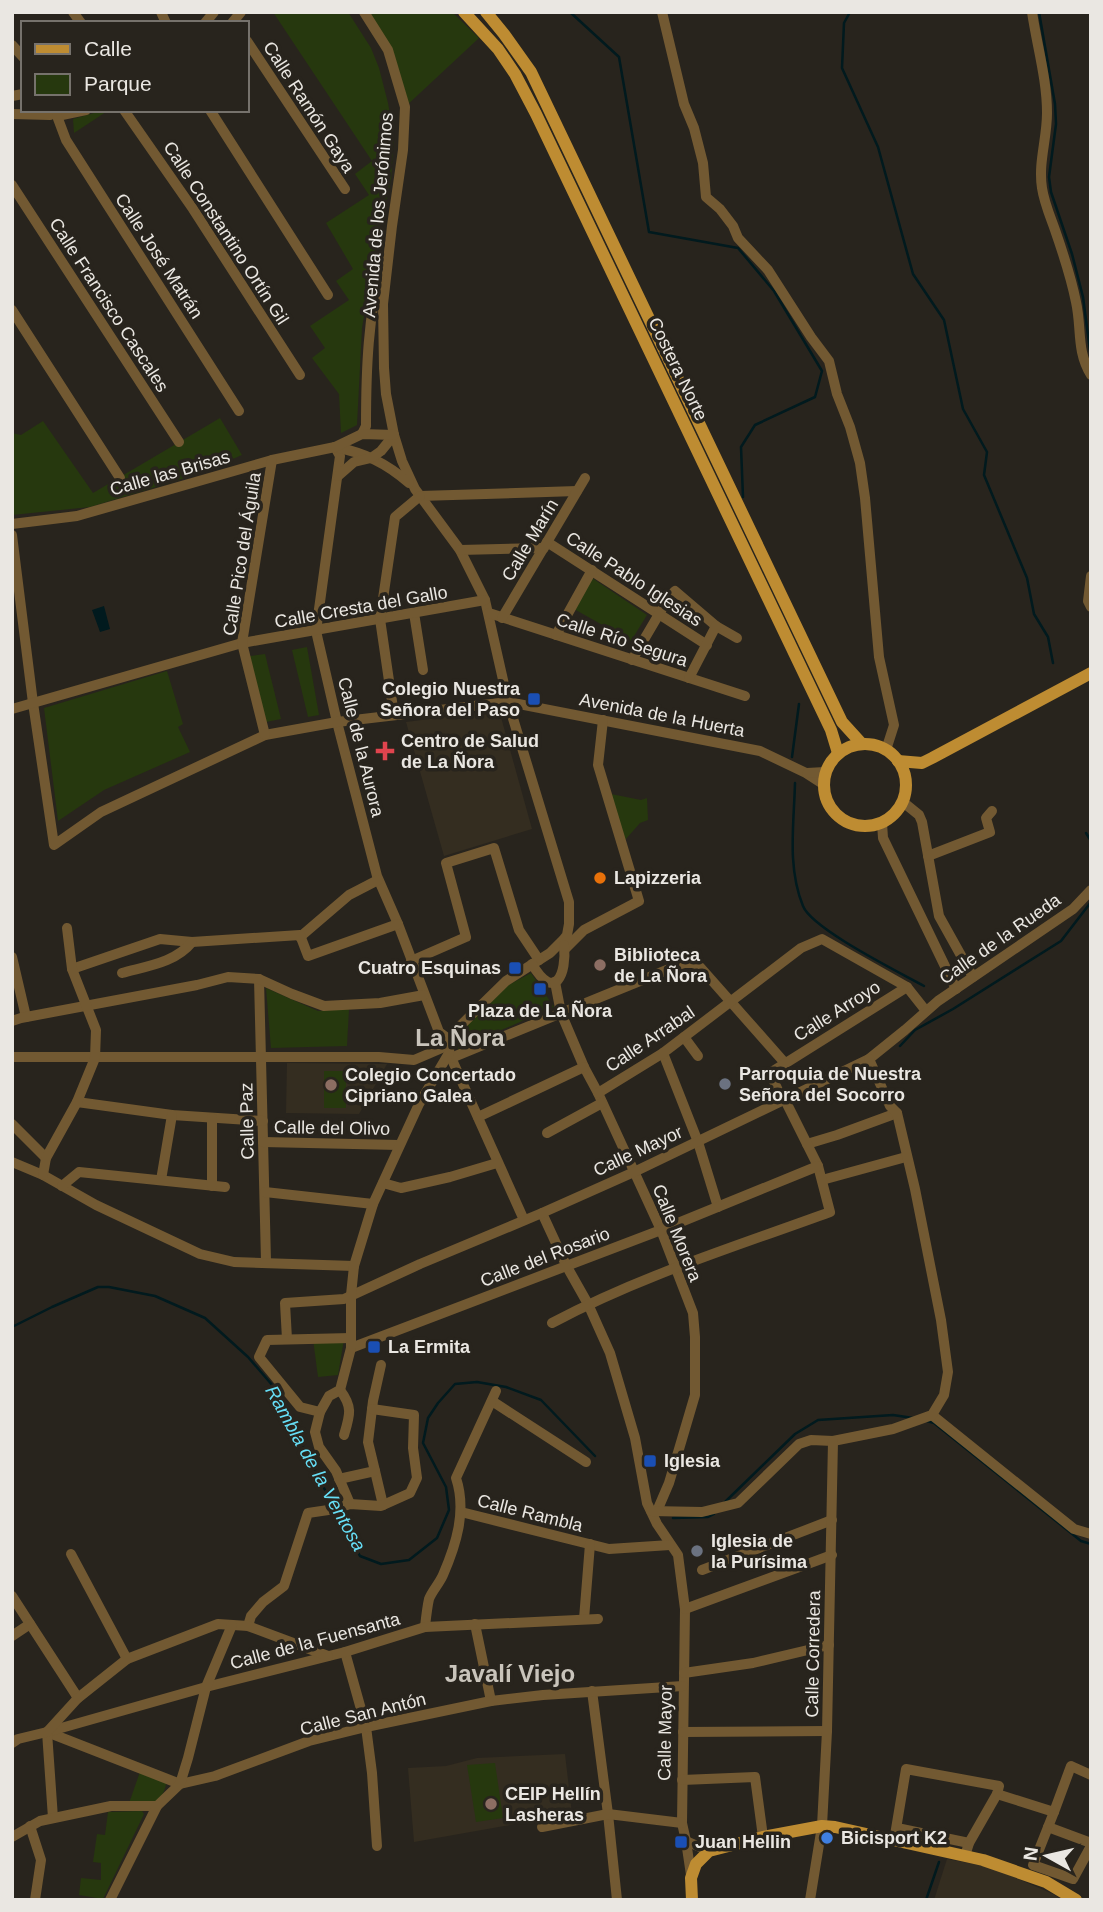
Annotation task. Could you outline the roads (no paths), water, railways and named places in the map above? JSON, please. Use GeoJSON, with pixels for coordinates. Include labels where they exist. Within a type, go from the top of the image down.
{"type":"FeatureCollection","features":[{"type":"Feature","properties":{"kind":"main road","name":"Costera Norte"},"geometry":{"type":"LineString","coordinates":[[464,12],[498,49],[536,114],[831,730],[838,753]]}},
{"type":"Feature","properties":{"kind":"main road","name":"Costera Norte"},"geometry":{"type":"LineString","coordinates":[[486,12],[531,72],[842,722],[862,744]]}},
{"type":"Feature","properties":{"kind":"main road"},"geometry":{"type":"LineString","coordinates":[[906,782],[922,763],[1091,673]]}},
{"type":"Feature","properties":{"kind":"main road"},"geometry":{"type":"LineString","coordinates":[[862,744],[886,750],[898,761],[906,782],[903,802],[894,815],[882,823],[866,827],[842,820],[836,815],[826,801],[824,778],[828,765],[838,753],[862,744]]}},
{"type":"Feature","properties":{"kind":"main road"},"geometry":{"type":"LineString","coordinates":[[898,761],[922,763]]}},
{"type":"Feature","properties":{"kind":"main road"},"geometry":{"type":"LineString","coordinates":[[691,1878],[696,1864],[709,1851],[822,1826],[983,1860],[1046,1882],[1076,1900]]}},
{"type":"Feature","properties":{"kind":"main road","name":"Calle Mayor"},"geometry":{"type":"LineString","coordinates":[[691,1878],[692,1900]]}},
{"type":"Feature","properties":{"kind":"street","name":"Avenida de los Jerónimos"},"geometry":{"type":"LineString","coordinates":[[351,1343],[354,1266],[373,1204],[419,1104],[450,1049],[457,1029],[506,981],[564,945],[569,925],[569,902],[508,702],[485,600],[460,550],[417,493],[402,461],[394,435],[386,394],[383,304],[403,150],[405,107],[388,50],[364,12]]}},
{"type":"Feature","properties":{"kind":"street"},"geometry":{"type":"LineString","coordinates":[[662,12],[684,104],[694,128],[703,163],[706,197],[720,209],[738,238],[768,270],[828,361],[850,427],[865,498],[879,657],[894,725],[886,750]]}},
{"type":"Feature","properties":{"kind":"street"},"geometry":{"type":"LineString","coordinates":[[1032,12],[1043,69],[1047,109],[1041,168],[1042,192],[1076,298],[1081,355],[1091,375]]}},
{"type":"Feature","properties":{"kind":"street","name":"Calle Ramón Gaya"},"geometry":{"type":"LineString","coordinates":[[248,43],[345,189]]}},
{"type":"Feature","properties":{"kind":"street","name":"Calle Constantino Ortín Gil"},"geometry":{"type":"LineString","coordinates":[[125,112],[300,375]]}},
{"type":"Feature","properties":{"kind":"street"},"geometry":{"type":"LineString","coordinates":[[211,112],[328,295]]}},
{"type":"Feature","properties":{"kind":"street"},"geometry":{"type":"LineString","coordinates":[[12,114],[56,113]]}},
{"type":"Feature","properties":{"kind":"street","name":"Calle José Matrán"},"geometry":{"type":"LineString","coordinates":[[56,113],[66,140],[239,411]]}},
{"type":"Feature","properties":{"kind":"street","name":"Calle Francisco Cascales"},"geometry":{"type":"LineString","coordinates":[[12,185],[179,442]]}},
{"type":"Feature","properties":{"kind":"street"},"geometry":{"type":"LineString","coordinates":[[362,434],[366,426],[369,330],[376,288],[392,226]]}},
{"type":"Feature","properties":{"kind":"street"},"geometry":{"type":"LineString","coordinates":[[12,310],[120,478]]}},
{"type":"Feature","properties":{"kind":"street"},"geometry":{"type":"LineString","coordinates":[[335,447],[362,434],[394,435]]}},
{"type":"Feature","properties":{"kind":"street"},"geometry":{"type":"LineString","coordinates":[[337,476],[354,462],[371,458],[381,451],[394,435]]}},
{"type":"Feature","properties":{"kind":"street"},"geometry":{"type":"LineString","coordinates":[[335,447],[354,451],[393,468],[417,493]]}},
{"type":"Feature","properties":{"kind":"street","name":"Calle las Brisas"},"geometry":{"type":"LineString","coordinates":[[12,524],[77,516],[272,460],[335,447]]}},
{"type":"Feature","properties":{"kind":"street","name":"Calle de la Aurora"},"geometry":{"type":"LineString","coordinates":[[335,447],[340,456],[316,631],[337,722],[379,880],[439,1032],[450,1049],[497,1163],[524,1220]]}},
{"type":"Feature","properties":{"kind":"street","name":"Calle Pico del Águila"},"geometry":{"type":"LineString","coordinates":[[265,735],[242,643],[272,460]]}},
{"type":"Feature","properties":{"kind":"street","name":"Calle Marín"},"geometry":{"type":"LineString","coordinates":[[502,618],[585,478]]}},
{"type":"Feature","properties":{"kind":"street"},"geometry":{"type":"LineString","coordinates":[[394,715],[380,619],[395,517],[417,493],[577,491]]}},
{"type":"Feature","properties":{"kind":"street"},"geometry":{"type":"LineString","coordinates":[[12,535],[33,703]]}},
{"type":"Feature","properties":{"kind":"street"},"geometry":{"type":"LineString","coordinates":[[460,550],[546,545]]}},
{"type":"Feature","properties":{"kind":"street","name":"Calle Pablo Iglesias"},"geometry":{"type":"LineString","coordinates":[[546,545],[592,570],[706,645],[689,678]]}},
{"type":"Feature","properties":{"kind":"street"},"geometry":{"type":"LineString","coordinates":[[556,635],[592,570]]}},
{"type":"Feature","properties":{"kind":"street"},"geometry":{"type":"LineString","coordinates":[[1091,576],[1088,601],[1091,607]]}},
{"type":"Feature","properties":{"kind":"street"},"geometry":{"type":"LineString","coordinates":[[632,660],[675,591],[716,626],[737,638]]}},
{"type":"Feature","properties":{"kind":"street","name":"Calle Cresta del Gallo"},"geometry":{"type":"LineString","coordinates":[[12,709],[242,643],[485,600]]}},
{"type":"Feature","properties":{"kind":"street"},"geometry":{"type":"LineString","coordinates":[[414,612],[423,670]]}},
{"type":"Feature","properties":{"kind":"street","name":"Calle Río Segura"},"geometry":{"type":"LineString","coordinates":[[489,613],[745,696]]}},
{"type":"Feature","properties":{"kind":"street"},"geometry":{"type":"LineString","coordinates":[[706,645],[716,626]]}},
{"type":"Feature","properties":{"kind":"street","name":"Avenida de la Huerta"},"geometry":{"type":"LineString","coordinates":[[33,703],[54,845],[101,813],[265,735],[337,722],[508,702],[760,751],[806,773],[824,778]]}},
{"type":"Feature","properties":{"kind":"street"},"geometry":{"type":"LineString","coordinates":[[411,961],[466,937],[446,863],[494,848],[519,930],[543,980],[555,982],[562,977],[564,945],[584,930],[639,901],[598,765],[603,720]]}},
{"type":"Feature","properties":{"kind":"street"},"geometry":{"type":"LineString","coordinates":[[903,802],[919,815],[922,822],[939,916],[974,977]]}},
{"type":"Feature","properties":{"kind":"street"},"geometry":{"type":"LineString","coordinates":[[928,856],[990,832],[986,818],[992,811]]}},
{"type":"Feature","properties":{"kind":"street"},"geometry":{"type":"LineString","coordinates":[[882,823],[883,838],[956,989]]}},
{"type":"Feature","properties":{"kind":"street"},"geometry":{"type":"LineString","coordinates":[[72,969],[160,939],[192,942],[300,936],[349,895],[379,880]]}},
{"type":"Feature","properties":{"kind":"street","name":"Calle de la Rueda"},"geometry":{"type":"LineString","coordinates":[[926,1011],[1073,909],[1091,890]]}},
{"type":"Feature","properties":{"kind":"street"},"geometry":{"type":"LineString","coordinates":[[300,936],[308,956],[398,924]]}},
{"type":"Feature","properties":{"kind":"street"},"geometry":{"type":"LineString","coordinates":[[569,925],[584,930]]}},
{"type":"Feature","properties":{"kind":"street"},"geometry":{"type":"LineString","coordinates":[[43,1175],[46,1158],[77,1102],[95,1058],[96,1030],[72,969],[67,928]]}},
{"type":"Feature","properties":{"kind":"street","name":"Calle Arrabal"},"geometry":{"type":"LineString","coordinates":[[547,1133],[663,1053],[801,948],[822,939],[907,987]]}},
{"type":"Feature","properties":{"kind":"street"},"geometry":{"type":"LineString","coordinates":[[122,973],[173,958],[192,942]]}},
{"type":"Feature","properties":{"kind":"street"},"geometry":{"type":"LineString","coordinates":[[550,953],[563,964]]}},
{"type":"Feature","properties":{"kind":"street"},"geometry":{"type":"LineString","coordinates":[[12,957],[26,1017]]}},
{"type":"Feature","properties":{"kind":"street"},"geometry":{"type":"LineString","coordinates":[[12,1057],[379,1057],[414,1060],[561,1013],[684,962],[693,963],[700,967],[784,1062],[770,1073],[818,1166],[830,1212],[676,1268],[588,1304],[552,1323]]}},
{"type":"Feature","properties":{"kind":"street"},"geometry":{"type":"LineString","coordinates":[[12,1021],[228,977],[259,979],[324,1006],[380,1003],[424,995]]}},
{"type":"Feature","properties":{"kind":"street","name":"Calle Paz"},"geometry":{"type":"LineString","coordinates":[[259,979],[266,1261]]}},
{"type":"Feature","properties":{"kind":"street","name":"Calle Morera"},"geometry":{"type":"LineString","coordinates":[[555,982],[561,1013],[661,1230],[693,1313],[695,1395],[669,1483],[654,1511]]}},
{"type":"Feature","properties":{"kind":"street"},"geometry":{"type":"LineString","coordinates":[[907,987],[926,1011]]}},
{"type":"Feature","properties":{"kind":"street","name":"Calle Arroyo"},"geometry":{"type":"LineString","coordinates":[[784,1062],[907,987]]}},
{"type":"Feature","properties":{"kind":"street","name":"Calle Mayor"},"geometry":{"type":"LineString","coordinates":[[287,1339],[285,1303],[344,1299],[634,1172],[869,1059],[926,1011]]}},
{"type":"Feature","properties":{"kind":"street"},"geometry":{"type":"LineString","coordinates":[[684,1037],[698,1056]]}},
{"type":"Feature","properties":{"kind":"street"},"geometry":{"type":"LineString","coordinates":[[663,1053],[698,1142],[718,1207]]}},
{"type":"Feature","properties":{"kind":"street"},"geometry":{"type":"LineString","coordinates":[[654,1511],[702,1512],[738,1503],[799,1444],[811,1440],[833,1441],[893,1429],[932,1415],[944,1395],[948,1372],[942,1320],[915,1189],[897,1113],[890,1106],[869,1059]]}},
{"type":"Feature","properties":{"kind":"street"},"geometry":{"type":"LineString","coordinates":[[478,1117],[584,1067]]}},
{"type":"Feature","properties":{"kind":"street"},"geometry":{"type":"LineString","coordinates":[[77,1102],[172,1115],[263,1121]]}},
{"type":"Feature","properties":{"kind":"street"},"geometry":{"type":"LineString","coordinates":[[807,1144],[897,1113]]}},
{"type":"Feature","properties":{"kind":"street"},"geometry":{"type":"LineString","coordinates":[[161,1180],[172,1115]]}},
{"type":"Feature","properties":{"kind":"street"},"geometry":{"type":"LineString","coordinates":[[212,1118],[212,1186]]}},
{"type":"Feature","properties":{"kind":"street"},"geometry":{"type":"LineString","coordinates":[[12,1124],[46,1158]]}},
{"type":"Feature","properties":{"kind":"street","name":"Calle del Olivo"},"geometry":{"type":"LineString","coordinates":[[263,1142],[400,1145]]}},
{"type":"Feature","properties":{"kind":"street"},"geometry":{"type":"LineString","coordinates":[[821,1180],[906,1157]]}},
{"type":"Feature","properties":{"kind":"street"},"geometry":{"type":"LineString","coordinates":[[12,1162],[200,1254],[234,1262],[354,1266]]}},
{"type":"Feature","properties":{"kind":"street"},"geometry":{"type":"LineString","coordinates":[[383,1183],[401,1188],[497,1163]]}},
{"type":"Feature","properties":{"kind":"street","name":"Calle del Rosario"},"geometry":{"type":"LineString","coordinates":[[351,1343],[661,1230],[818,1166]]}},
{"type":"Feature","properties":{"kind":"street"},"geometry":{"type":"LineString","coordinates":[[62,1186],[79,1172],[225,1187]]}},
{"type":"Feature","properties":{"kind":"street"},"geometry":{"type":"LineString","coordinates":[[264,1192],[373,1204]]}},
{"type":"Feature","properties":{"kind":"street","name":"Calle Mayor"},"geometry":{"type":"LineString","coordinates":[[542,1213],[588,1304],[614,1365],[635,1438],[647,1503],[678,1555],[685,1609],[682,1823],[691,1878]]}},
{"type":"Feature","properties":{"kind":"street"},"geometry":{"type":"LineString","coordinates":[[320,1412],[300,1407],[259,1357],[267,1340],[351,1343],[340,1390],[329,1396],[320,1412],[315,1432],[319,1447],[339,1479],[350,1504]]}},
{"type":"Feature","properties":{"kind":"street"},"geometry":{"type":"LineString","coordinates":[[381,1365],[368,1442],[383,1505]]}},
{"type":"Feature","properties":{"kind":"street"},"geometry":{"type":"LineString","coordinates":[[340,1390],[349,1402],[349,1417],[344,1435]]}},
{"type":"Feature","properties":{"kind":"street"},"geometry":{"type":"LineString","coordinates":[[461,1513],[460,1490],[456,1478],[494,1396],[586,1462]]}},
{"type":"Feature","properties":{"kind":"street"},"geometry":{"type":"LineString","coordinates":[[248,1626],[251,1616],[263,1602],[284,1586],[308,1513],[350,1504],[383,1505],[410,1493],[417,1478],[413,1448],[414,1415],[372,1409]]}},
{"type":"Feature","properties":{"kind":"street"},"geometry":{"type":"LineString","coordinates":[[932,1415],[1074,1529],[1091,1534]]}},
{"type":"Feature","properties":{"kind":"street","name":"Calle Corredera"},"geometry":{"type":"LineString","coordinates":[[810,1900],[822,1826],[827,1731],[833,1441]]}},
{"type":"Feature","properties":{"kind":"street"},"geometry":{"type":"LineString","coordinates":[[339,1479],[375,1471]]}},
{"type":"Feature","properties":{"kind":"street","name":"Calle Rambla"},"geometry":{"type":"LineString","coordinates":[[425,1627],[429,1598],[442,1578],[455,1545],[461,1513],[609,1549],[670,1545]]}},
{"type":"Feature","properties":{"kind":"street"},"geometry":{"type":"LineString","coordinates":[[702,1570],[832,1520]]}},
{"type":"Feature","properties":{"kind":"street"},"geometry":{"type":"LineString","coordinates":[[584,1619],[590,1544]]}},
{"type":"Feature","properties":{"kind":"street"},"geometry":{"type":"LineString","coordinates":[[71,1554],[127,1659]]}},
{"type":"Feature","properties":{"kind":"street"},"geometry":{"type":"LineString","coordinates":[[685,1609],[832,1555]]}},
{"type":"Feature","properties":{"kind":"street"},"geometry":{"type":"LineString","coordinates":[[12,1596],[78,1698]]}},
{"type":"Feature","properties":{"kind":"street","name":"Calle de la Fuensanta"},"geometry":{"type":"LineString","coordinates":[[14,1737],[47,1732],[206,1687],[345,1652],[425,1627],[598,1619]]}},
{"type":"Feature","properties":{"kind":"street"},"geometry":{"type":"LineString","coordinates":[[12,1636],[30,1624]]}},
{"type":"Feature","properties":{"kind":"street"},"geometry":{"type":"LineString","coordinates":[[53,1818],[47,1732],[78,1698],[127,1659],[218,1624],[248,1626],[328,1656]]}},
{"type":"Feature","properties":{"kind":"street"},"geometry":{"type":"LineString","coordinates":[[475,1624],[491,1701]]}},
{"type":"Feature","properties":{"kind":"street"},"geometry":{"type":"LineString","coordinates":[[110,1900],[156,1807],[180,1784],[206,1687],[232,1625]]}},
{"type":"Feature","properties":{"kind":"street"},"geometry":{"type":"LineString","coordinates":[[684,1673],[752,1663],[829,1646]]}},
{"type":"Feature","properties":{"kind":"street"},"geometry":{"type":"LineString","coordinates":[[345,1652],[366,1727],[377,1846]]}},
{"type":"Feature","properties":{"kind":"street","name":"Calle San Antón"},"geometry":{"type":"LineString","coordinates":[[180,1784],[215,1776],[309,1741],[491,1701],[592,1691],[683,1686]]}},
{"type":"Feature","properties":{"kind":"street"},"geometry":{"type":"LineString","coordinates":[[592,1691],[617,1900]]}},
{"type":"Feature","properties":{"kind":"street"},"geometry":{"type":"LineString","coordinates":[[683,1732],[827,1731]]}},
{"type":"Feature","properties":{"kind":"street"},"geometry":{"type":"LineString","coordinates":[[47,1732],[180,1784]]}},
{"type":"Feature","properties":{"kind":"street"},"geometry":{"type":"LineString","coordinates":[[1048,1827],[1091,1845],[1073,1879],[1033,1865],[1071,1766],[1091,1775]]}},
{"type":"Feature","properties":{"kind":"street"},"geometry":{"type":"LineString","coordinates":[[894,1841],[906,1769],[998,1790],[1054,1812]]}},
{"type":"Feature","properties":{"kind":"street"},"geometry":{"type":"LineString","coordinates":[[682,1780],[755,1777],[763,1837]]}},
{"type":"Feature","properties":{"kind":"street"},"geometry":{"type":"LineString","coordinates":[[965,1856],[969,1843],[998,1790]]}},
{"type":"Feature","properties":{"kind":"street"},"geometry":{"type":"LineString","coordinates":[[12,1837],[40,1821],[53,1818],[111,1806],[156,1807]]}},
{"type":"Feature","properties":{"kind":"street"},"geometry":{"type":"LineString","coordinates":[[542,1827],[608,1814],[682,1823]]}},
{"type":"Feature","properties":{"kind":"street"},"geometry":{"type":"LineString","coordinates":[[30,1826],[41,1860],[35,1900]]}},
{"type":"Feature","properties":{"kind":"street"},"geometry":{"type":"LineString","coordinates":[[897,1828],[969,1843]]}},
{"type":"Feature","properties":{"kind":"street"},"geometry":{"type":"LineString","coordinates":[[686,1841],[709,1851]]}},
{"type":"Feature","properties":{"kind":"water"},"geometry":{"type":"Polygon","coordinates":[[[104,606],[110,629],[100,632],[92,610],[104,606]]]}},
{"type":"Feature","properties":{"kind":"waterway"},"geometry":{"type":"LineString","coordinates":[[570,12],[619,57],[649,232],[738,248],[774,291],[822,371],[815,397],[755,425],[741,447],[743,497]]}},
{"type":"Feature","properties":{"kind":"waterway"},"geometry":{"type":"LineString","coordinates":[[850,12],[844,23],[842,68],[878,147],[913,274],[944,320],[963,409],[987,452],[984,475],[1027,578],[1034,614],[1048,637],[1053,663]]}},
{"type":"Feature","properties":{"kind":"waterway"},"geometry":{"type":"LineString","coordinates":[[1039,12],[1055,104],[1056,124],[1049,177],[1051,192],[1083,297],[1091,358]]}},
{"type":"Feature","properties":{"kind":"waterway"},"geometry":{"type":"LineString","coordinates":[[792,757],[799,704]]}},
{"type":"Feature","properties":{"kind":"waterway"},"geometry":{"type":"LineString","coordinates":[[795,783],[793,861],[803,906],[822,926],[839,938],[924,986]]}},
{"type":"Feature","properties":{"kind":"waterway"},"geometry":{"type":"LineString","coordinates":[[1086,833],[1091,841]]}},
{"type":"Feature","properties":{"kind":"waterway"},"geometry":{"type":"LineString","coordinates":[[900,1046],[915,1030],[1061,941],[1091,902]]}},
{"type":"Feature","properties":{"kind":"waterway","name":"Rambla de la Ventosa"},"geometry":{"type":"LineString","coordinates":[[12,1327],[98,1287],[155,1296],[205,1318],[248,1357],[273,1386],[333,1506]]}},
{"type":"Feature","properties":{"kind":"waterway","name":"Rambla de la Ventosa"},"geometry":{"type":"LineString","coordinates":[[336,1512],[360,1556],[381,1564],[409,1560],[437,1538],[449,1510],[446,1487],[423,1443],[428,1418],[455,1384],[477,1382],[506,1387],[541,1400],[595,1456]]}},
{"type":"Feature","properties":{"kind":"waterway","name":"Rambla de la Ventosa"},"geometry":{"type":"LineString","coordinates":[[725,1502],[795,1434],[818,1420],[893,1415],[913,1418]]}},
{"type":"Feature","properties":{"kind":"waterway","name":"Rambla de la Ventosa"},"geometry":{"type":"LineString","coordinates":[[927,1421],[934,1423],[1081,1541],[1091,1544]]}},
{"type":"Feature","properties":{"kind":"waterway","name":"Rambla de la Ventosa"},"geometry":{"type":"LineString","coordinates":[[673,1518],[708,1517],[714,1514]]}},
{"type":"Feature","properties":{"kind":"waterway"},"geometry":{"type":"LineString","coordinates":[[926,1900],[939,1862]]}},
{"type":"Feature","properties":{"kind":"place","name":"Colegio Nuestra Señora del Paso"},"geometry":{"type":"Point","coordinates":[534,699]}},
{"type":"Feature","properties":{"kind":"place","name":"Centro de Salud de La Ñora"},"geometry":{"type":"Point","coordinates":[385,751]}},
{"type":"Feature","properties":{"kind":"place","name":"Lapizzeria"},"geometry":{"type":"Point","coordinates":[600,878]}},
{"type":"Feature","properties":{"kind":"place","name":"Biblioteca de La Ñora"},"geometry":{"type":"Point","coordinates":[600,965]}},
{"type":"Feature","properties":{"kind":"place","name":"Cuatro Esquinas"},"geometry":{"type":"Point","coordinates":[515,968]}},
{"type":"Feature","properties":{"kind":"place","name":"Plaza de La Ñora"},"geometry":{"type":"Point","coordinates":[540,989]}},
{"type":"Feature","properties":{"kind":"place","name":"Parroquia de Nuestra Señora del Socorro"},"geometry":{"type":"Point","coordinates":[725,1084]}},
{"type":"Feature","properties":{"kind":"place","name":"Colegio Concertado Cipriano Galea"},"geometry":{"type":"Point","coordinates":[331,1085]}},
{"type":"Feature","properties":{"kind":"place","name":"La Ermita"},"geometry":{"type":"Point","coordinates":[374,1347]}},
{"type":"Feature","properties":{"kind":"place","name":"Iglesia"},"geometry":{"type":"Point","coordinates":[650,1461]}},
{"type":"Feature","properties":{"kind":"place","name":"Iglesia de la Purísima"},"geometry":{"type":"Point","coordinates":[697,1551]}},
{"type":"Feature","properties":{"kind":"place","name":"CEIP Hellín Lasheras"},"geometry":{"type":"Point","coordinates":[491,1804]}},
{"type":"Feature","properties":{"kind":"place","name":"Bicisport K2"},"geometry":{"type":"Point","coordinates":[827,1838]}},
{"type":"Feature","properties":{"kind":"place","name":"Juan Hellin"},"geometry":{"type":"Point","coordinates":[681,1842]}},
{"type":"Feature","properties":{"kind":"district","name":"La Ñora"},"geometry":{"type":"Point","coordinates":[460,1038]}},
{"type":"Feature","properties":{"kind":"district","name":"Javalí Viejo"},"geometry":{"type":"Point","coordinates":[510,1674]}}]}
